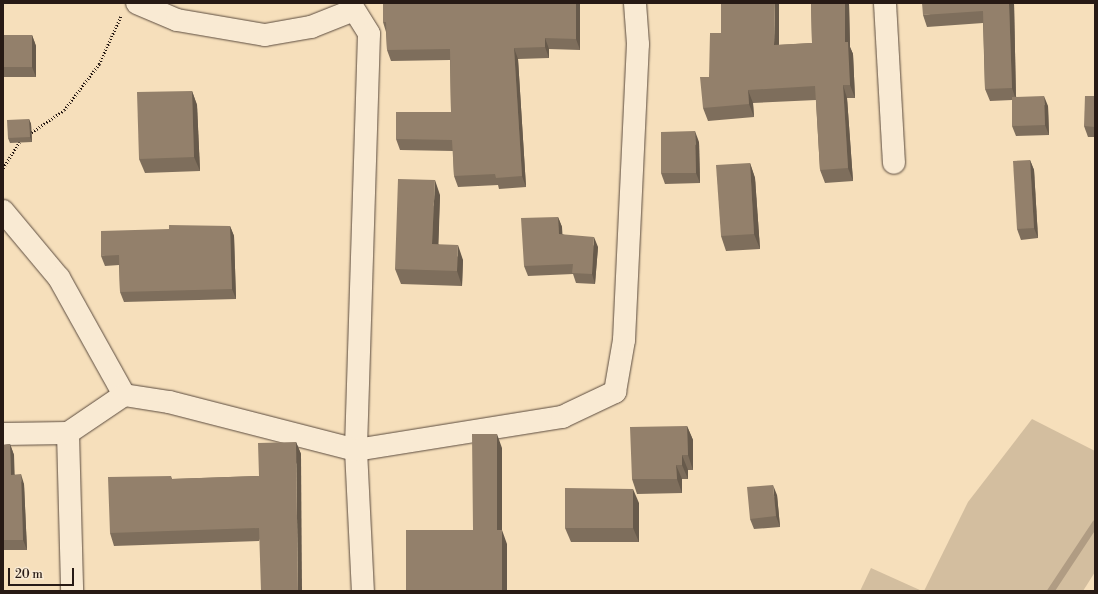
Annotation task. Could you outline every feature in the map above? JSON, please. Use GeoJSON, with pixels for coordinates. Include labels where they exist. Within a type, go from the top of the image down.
{"type":"FeatureCollection","features":[{"type":"Feature","properties":{"kind":"street"},"geometry":{"type":"LineString","coordinates":[[3,434],[68,433],[124,395],[169,402],[356,450],[562,417],[615,392],[624,340],[638,44],[635,3]]}},
{"type":"Feature","properties":{"kind":"street"},"geometry":{"type":"LineString","coordinates":[[885,3],[894,163]]}},
{"type":"Feature","properties":{"kind":"street"},"geometry":{"type":"LineString","coordinates":[[130,6],[176,20],[265,35],[311,27],[352,6],[369,34],[356,450],[363,591]]}},
{"type":"Feature","properties":{"kind":"street"},"geometry":{"type":"LineString","coordinates":[[3,211],[59,278],[124,395]]}},
{"type":"Feature","properties":{"kind":"street"},"geometry":{"type":"LineString","coordinates":[[68,433],[72,591]]}},
{"type":"Feature","properties":{"kind":"path"},"geometry":{"type":"LineString","coordinates":[[28,135],[64,110],[99,64],[130,6]]}},
{"type":"Feature","properties":{"kind":"path"},"geometry":{"type":"LineString","coordinates":[[3,168],[22,139]]}},
{"type":"Feature","properties":{"kind":"shaded area"},"geometry":{"type":"Polygon","coordinates":[[[1032,419],[1095,451],[1095,572],[1083,591],[924,591],[968,502],[1032,419]]]}},
{"type":"Feature","properties":{"kind":"shaded area"},"geometry":{"type":"Polygon","coordinates":[[[871,568],[922,591],[860,591],[871,568]]]}},
{"type":"Feature","properties":{"kind":"building"},"geometry":{"type":"Polygon","coordinates":[[[383,3],[576,3],[576,39],[545,38],[545,47],[514,48],[522,176],[496,178],[495,174],[454,176],[452,140],[396,139],[396,112],[451,112],[450,49],[387,50],[386,22],[383,22],[383,3]]]}},
{"type":"Feature","properties":{"kind":"building"},"geometry":{"type":"Polygon","coordinates":[[[721,3],[775,3],[774,45],[812,43],[811,3],[845,3],[845,42],[848,42],[850,85],[843,85],[848,168],[820,170],[815,86],[748,90],[749,104],[703,108],[700,77],[709,77],[710,33],[721,33],[721,3]]]}},
{"type":"Feature","properties":{"kind":"building"},"geometry":{"type":"Polygon","coordinates":[[[922,3],[1009,3],[1012,88],[985,89],[983,11],[923,15],[922,3]]]}},
{"type":"Feature","properties":{"kind":"building"},"geometry":{"type":"Polygon","coordinates":[[[3,35],[32,35],[32,67],[3,67],[3,35]]]}},
{"type":"Feature","properties":{"kind":"building"},"geometry":{"type":"Polygon","coordinates":[[[192,91],[194,157],[139,159],[137,92],[192,91]]]}},
{"type":"Feature","properties":{"kind":"building"},"geometry":{"type":"Polygon","coordinates":[[[1044,96],[1045,125],[1012,126],[1012,97],[1044,96]]]}},
{"type":"Feature","properties":{"kind":"building"},"geometry":{"type":"Polygon","coordinates":[[[1085,96],[1095,96],[1095,127],[1084,126],[1085,96]]]}},
{"type":"Feature","properties":{"kind":"building"},"geometry":{"type":"Polygon","coordinates":[[[29,119],[30,137],[8,138],[7,120],[29,119]]]}},
{"type":"Feature","properties":{"kind":"building"},"geometry":{"type":"Polygon","coordinates":[[[695,131],[696,173],[661,173],[661,132],[695,131]]]}},
{"type":"Feature","properties":{"kind":"building"},"geometry":{"type":"Polygon","coordinates":[[[1030,160],[1034,228],[1017,229],[1013,161],[1030,160]]]}},
{"type":"Feature","properties":{"kind":"building"},"geometry":{"type":"Polygon","coordinates":[[[750,163],[754,234],[721,236],[716,165],[750,163]]]}},
{"type":"Feature","properties":{"kind":"building"},"geometry":{"type":"Polygon","coordinates":[[[398,179],[435,180],[432,244],[458,245],[457,271],[395,269],[398,179]]]}},
{"type":"Feature","properties":{"kind":"building"},"geometry":{"type":"Polygon","coordinates":[[[558,217],[559,234],[594,237],[592,274],[572,273],[573,264],[524,266],[521,218],[558,217]]]}},
{"type":"Feature","properties":{"kind":"building"},"geometry":{"type":"Polygon","coordinates":[[[169,225],[230,226],[232,289],[120,292],[119,255],[101,256],[101,231],[169,229],[169,225]]]}},
{"type":"Feature","properties":{"kind":"building"},"geometry":{"type":"Polygon","coordinates":[[[687,426],[688,455],[682,455],[682,465],[676,465],[677,479],[632,479],[630,427],[687,426]]]}},
{"type":"Feature","properties":{"kind":"building"},"geometry":{"type":"Polygon","coordinates":[[[472,434],[497,434],[497,530],[502,530],[502,591],[406,591],[406,530],[473,530],[472,434]]]}},
{"type":"Feature","properties":{"kind":"building"},"geometry":{"type":"Polygon","coordinates":[[[296,442],[298,591],[261,591],[259,528],[110,533],[108,477],[171,476],[171,479],[259,476],[258,443],[296,442]]]}},
{"type":"Feature","properties":{"kind":"building"},"geometry":{"type":"Polygon","coordinates":[[[10,444],[11,475],[21,474],[23,540],[3,540],[3,445],[10,444]]]}},
{"type":"Feature","properties":{"kind":"building"},"geometry":{"type":"Polygon","coordinates":[[[773,485],[776,516],[750,519],[747,487],[773,485]]]}},
{"type":"Feature","properties":{"kind":"building"},"geometry":{"type":"Polygon","coordinates":[[[565,488],[633,489],[633,528],[565,528],[565,488]]]}},
{"type":"Feature","properties":{"kind":"waterway"},"geometry":{"type":"LineString","coordinates":[[1050,591],[1095,523]]}}]}
